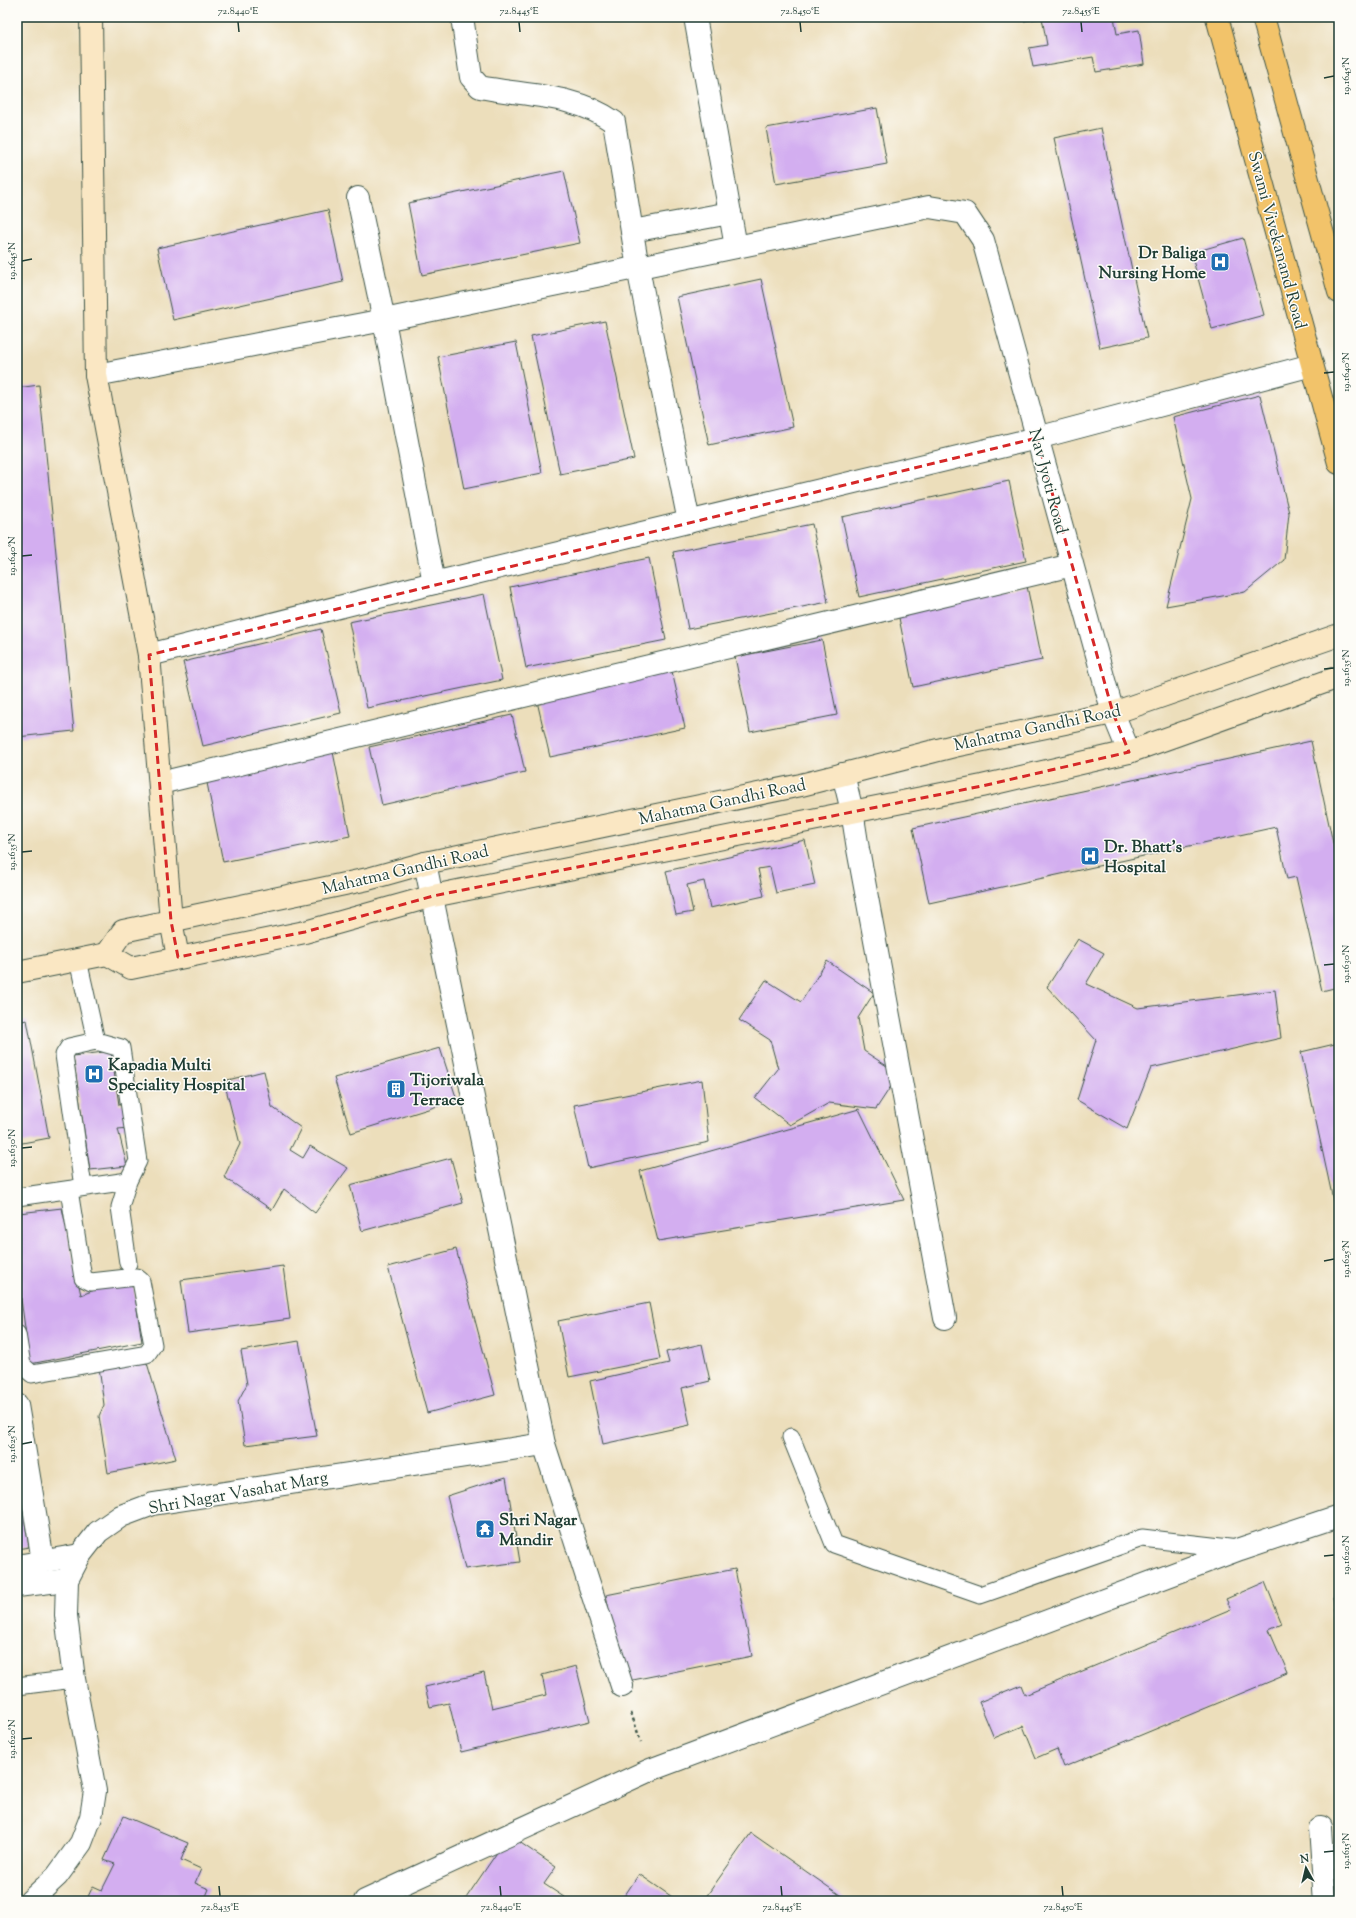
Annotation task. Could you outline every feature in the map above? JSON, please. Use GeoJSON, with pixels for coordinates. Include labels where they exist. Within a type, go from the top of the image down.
{"type":"FeatureCollection","features":[{"type":"Feature","properties":{"kind":"main road"},"geometry":{"type":"LineString","coordinates":[[91,17],[96,375],[149,654],[171,921],[178,957]]}},
{"type":"Feature","properties":{"kind":"main road","name":"Swami Vivekanand Road"},"geometry":{"type":"LineString","coordinates":[[1217,17],[1339,463]]}},
{"type":"Feature","properties":{"kind":"main road"},"geometry":{"type":"LineString","coordinates":[[1263,17],[1339,292]]}},
{"type":"Feature","properties":{"kind":"main road","name":"Mahatma Gandhi Road"},"geometry":{"type":"LineString","coordinates":[[1339,635],[1113,712],[954,746],[793,786],[425,863],[368,879],[123,932],[107,954],[131,968],[178,957],[305,932],[433,896],[982,786],[1129,752],[1339,677]]}},
{"type":"Feature","properties":{"kind":"main road"},"geometry":{"type":"LineString","coordinates":[[17,972],[107,954]]}},
{"type":"Feature","properties":{"kind":"street"},"geometry":{"type":"LineString","coordinates":[[462,17],[471,77],[480,87],[570,101],[601,113],[614,122],[638,268],[689,522]]}},
{"type":"Feature","properties":{"kind":"street"},"geometry":{"type":"LineString","coordinates":[[96,375],[384,320],[736,247],[695,17]]}},
{"type":"Feature","properties":{"kind":"street"},"geometry":{"type":"LineString","coordinates":[[358,198],[384,320],[434,583]]}},
{"type":"Feature","properties":{"kind":"street","name":"Nav Jyoti Road"},"geometry":{"type":"LineString","coordinates":[[736,247],[929,207],[965,213],[983,240],[1113,712],[1129,752]]}},
{"type":"Feature","properties":{"kind":"street"},"geometry":{"type":"LineString","coordinates":[[632,231],[730,213]]}},
{"type":"Feature","properties":{"kind":"street"},"geometry":{"type":"LineString","coordinates":[[149,654],[434,583],[1037,438],[1312,365]]}},
{"type":"Feature","properties":{"kind":"street"},"geometry":{"type":"LineString","coordinates":[[160,783],[1072,564]]}},
{"type":"Feature","properties":{"kind":"street"},"geometry":{"type":"LineString","coordinates":[[843,774],[852,811],[859,857],[945,1318]]}},
{"type":"Feature","properties":{"kind":"street"},"geometry":{"type":"LineString","coordinates":[[425,863],[433,896],[544,1444],[622,1686]]}},
{"type":"Feature","properties":{"kind":"street"},"geometry":{"type":"LineString","coordinates":[[17,1406],[43,1561]]}},
{"type":"Feature","properties":{"kind":"street","name":"Shri Nagar Vasahat Marg"},"geometry":{"type":"LineString","coordinates":[[30,1901],[57,1876],[81,1843],[91,1817],[95,1791],[74,1679],[66,1615],[67,1580],[80,1555],[98,1532],[121,1516],[153,1504],[544,1444]]}},
{"type":"Feature","properties":{"kind":"street"},"geometry":{"type":"LineString","coordinates":[[365,1901],[650,1770],[1240,1549],[1339,1516]]}},
{"type":"Feature","properties":{"kind":"street"},"geometry":{"type":"LineString","coordinates":[[17,1566],[80,1555]]}},
{"type":"Feature","properties":{"kind":"street"},"geometry":{"type":"LineString","coordinates":[[17,1586],[67,1580]]}},
{"type":"Feature","properties":{"kind":"street"},"geometry":{"type":"LineString","coordinates":[[1320,1828],[1325,1901]]}},
{"type":"Feature","properties":{"kind":"lane"},"geometry":{"type":"LineString","coordinates":[[78,960],[96,1040]]}},
{"type":"Feature","properties":{"kind":"lane"},"geometry":{"type":"LineString","coordinates":[[17,1334],[22,1365],[32,1374],[147,1354],[153,1345],[141,1281],[136,1277],[91,1282],[83,1278],[64,1055],[69,1047],[96,1040],[121,1048],[138,1161],[128,1181],[120,1207],[128,1263]]}},
{"type":"Feature","properties":{"kind":"lane"},"geometry":{"type":"LineString","coordinates":[[17,1197],[128,1181]]}},
{"type":"Feature","properties":{"kind":"lane"},"geometry":{"type":"LineString","coordinates":[[791,1437],[834,1544],[980,1595],[1142,1538],[1240,1549]]}},
{"type":"Feature","properties":{"kind":"lane"},"geometry":{"type":"LineString","coordinates":[[17,1686],[74,1679]]}},
{"type":"Feature","properties":{"kind":"path"},"geometry":{"type":"LineString","coordinates":[[622,1686],[650,1770]]}},
{"type":"Feature","properties":{"kind":"highlighted area"},"geometry":{"type":"Polygon","coordinates":[[[1037,438],[1113,713],[1129,752],[982,786],[433,896],[305,932],[178,957],[171,921],[149,655],[1037,438]]]}},
{"type":"Feature","properties":{"kind":"building"},"geometry":{"type":"Polygon","coordinates":[[[1024,17],[1114,17],[1117,34],[1139,30],[1144,64],[1096,72],[1093,57],[1033,67],[1029,48],[1047,45],[1042,18],[1024,21],[1024,17]]]}},
{"type":"Feature","properties":{"kind":"building"},"geometry":{"type":"Polygon","coordinates":[[[877,108],[887,164],[776,184],[766,128],[877,108]]]}},
{"type":"Feature","properties":{"kind":"building"},"geometry":{"type":"Polygon","coordinates":[[[1101,128],[1147,338],[1100,348],[1054,138],[1101,128]]]}},
{"type":"Feature","properties":{"kind":"building"},"geometry":{"type":"Polygon","coordinates":[[[564,171],[580,243],[422,275],[408,203],[564,171]]]}},
{"type":"Feature","properties":{"kind":"building"},"geometry":{"type":"Polygon","coordinates":[[[328,210],[343,282],[173,320],[157,248],[328,210]]]}},
{"type":"Feature","properties":{"kind":"building"},"geometry":{"type":"Polygon","coordinates":[[[1243,238],[1264,315],[1212,329],[1191,253],[1243,238]]]}},
{"type":"Feature","properties":{"kind":"building"},"geometry":{"type":"Polygon","coordinates":[[[761,279],[793,427],[709,445],[677,297],[761,279]]]}},
{"type":"Feature","properties":{"kind":"building"},"geometry":{"type":"Polygon","coordinates":[[[605,321],[634,459],[560,474],[531,336],[605,321]]]}},
{"type":"Feature","properties":{"kind":"building"},"geometry":{"type":"Polygon","coordinates":[[[516,342],[542,473],[464,489],[438,357],[516,342]]]}},
{"type":"Feature","properties":{"kind":"building"},"geometry":{"type":"Polygon","coordinates":[[[39,385],[74,731],[17,737],[17,388],[39,385]]]}},
{"type":"Feature","properties":{"kind":"building"},"geometry":{"type":"Polygon","coordinates":[[[1260,395],[1289,513],[1284,560],[1245,592],[1166,606],[1192,499],[1173,417],[1260,395]]]}},
{"type":"Feature","properties":{"kind":"building"},"geometry":{"type":"Polygon","coordinates":[[[1009,481],[1026,561],[859,597],[842,517],[1009,481]]]}},
{"type":"Feature","properties":{"kind":"building"},"geometry":{"type":"Polygon","coordinates":[[[812,524],[828,602],[688,629],[673,552],[812,524]]]}},
{"type":"Feature","properties":{"kind":"building"},"geometry":{"type":"Polygon","coordinates":[[[649,558],[666,640],[526,668],[510,587],[649,558]]]}},
{"type":"Feature","properties":{"kind":"building"},"geometry":{"type":"Polygon","coordinates":[[[1027,586],[1042,660],[913,687],[898,613],[1027,586]]]}},
{"type":"Feature","properties":{"kind":"building"},"geometry":{"type":"Polygon","coordinates":[[[484,594],[502,680],[367,708],[349,622],[484,594]]]}},
{"type":"Feature","properties":{"kind":"building"},"geometry":{"type":"Polygon","coordinates":[[[321,629],[341,713],[203,746],[183,662],[321,629]]]}},
{"type":"Feature","properties":{"kind":"building"},"geometry":{"type":"Polygon","coordinates":[[[822,640],[837,715],[750,732],[735,657],[822,640]]]}},
{"type":"Feature","properties":{"kind":"building"},"geometry":{"type":"Polygon","coordinates":[[[671,667],[685,728],[550,757],[536,697],[671,667]]]}},
{"type":"Feature","properties":{"kind":"building"},"geometry":{"type":"Polygon","coordinates":[[[512,715],[525,772],[382,805],[369,747],[512,715]]]}},
{"type":"Feature","properties":{"kind":"building"},"geometry":{"type":"Polygon","coordinates":[[[1311,741],[1339,871],[1339,1007],[1334,988],[1322,991],[1296,877],[1287,879],[1276,827],[929,903],[913,828],[1311,741]]]}},
{"type":"Feature","properties":{"kind":"building"},"geometry":{"type":"Polygon","coordinates":[[[333,752],[350,836],[223,862],[206,778],[333,752]]]}},
{"type":"Feature","properties":{"kind":"building"},"geometry":{"type":"Polygon","coordinates":[[[805,840],[815,885],[776,893],[770,867],[758,869],[764,896],[710,908],[704,881],[687,885],[693,912],[676,915],[666,871],[805,840]]]}},
{"type":"Feature","properties":{"kind":"building"},"geometry":{"type":"Polygon","coordinates":[[[1078,939],[1104,953],[1086,984],[1138,1008],[1275,990],[1281,1038],[1151,1068],[1127,1129],[1077,1100],[1096,1040],[1047,987],[1078,939]]]}},
{"type":"Feature","properties":{"kind":"building"},"geometry":{"type":"Polygon","coordinates":[[[827,961],[874,993],[858,1018],[864,1051],[899,1074],[876,1109],[829,1103],[790,1125],[755,1098],[778,1069],[770,1040],[739,1020],[766,980],[801,1002],[827,961]]]}},
{"type":"Feature","properties":{"kind":"building"},"geometry":{"type":"Polygon","coordinates":[[[27,1020],[49,1138],[17,1144],[17,1022],[27,1020]]]}},
{"type":"Feature","properties":{"kind":"building"},"geometry":{"type":"Polygon","coordinates":[[[1339,1043],[1339,1223],[1338,1223],[1301,1052],[1339,1043]]]}},
{"type":"Feature","properties":{"kind":"building","name":"Tijoriwala Terrace"},"geometry":{"type":"Polygon","coordinates":[[[440,1048],[457,1100],[351,1133],[334,1078],[440,1048]]]}},
{"type":"Feature","properties":{"kind":"building"},"geometry":{"type":"Polygon","coordinates":[[[111,1051],[119,1105],[126,1104],[129,1128],[118,1129],[127,1166],[90,1170],[73,1056],[111,1051]]]}},
{"type":"Feature","properties":{"kind":"building"},"geometry":{"type":"Polygon","coordinates":[[[264,1071],[272,1107],[301,1128],[290,1150],[303,1158],[310,1146],[348,1168],[315,1213],[284,1189],[272,1210],[224,1177],[240,1144],[224,1081],[264,1071]]]}},
{"type":"Feature","properties":{"kind":"building"},"geometry":{"type":"Polygon","coordinates":[[[702,1080],[709,1142],[588,1168],[574,1105],[702,1080]]]}},
{"type":"Feature","properties":{"kind":"building"},"geometry":{"type":"Polygon","coordinates":[[[859,1109],[904,1200],[658,1241],[640,1171],[859,1109]]]}},
{"type":"Feature","properties":{"kind":"building"},"geometry":{"type":"Polygon","coordinates":[[[451,1158],[463,1203],[362,1231],[350,1185],[451,1158]]]}},
{"type":"Feature","properties":{"kind":"building"},"geometry":{"type":"Polygon","coordinates":[[[62,1208],[81,1295],[114,1283],[133,1283],[142,1342],[30,1364],[17,1270],[17,1225],[19,1213],[62,1208]]]}},
{"type":"Feature","properties":{"kind":"building"},"geometry":{"type":"Polygon","coordinates":[[[456,1249],[495,1395],[427,1413],[388,1267],[456,1249]]]}},
{"type":"Feature","properties":{"kind":"building"},"geometry":{"type":"Polygon","coordinates":[[[283,1266],[290,1319],[188,1333],[181,1280],[283,1266]]]}},
{"type":"Feature","properties":{"kind":"building"},"geometry":{"type":"Polygon","coordinates":[[[649,1303],[660,1359],[569,1377],[558,1321],[649,1303]]]}},
{"type":"Feature","properties":{"kind":"building"},"geometry":{"type":"Polygon","coordinates":[[[299,1341],[317,1436],[245,1445],[238,1401],[247,1384],[241,1351],[299,1341]]]}},
{"type":"Feature","properties":{"kind":"building"},"geometry":{"type":"Polygon","coordinates":[[[702,1344],[710,1381],[682,1388],[690,1425],[603,1444],[590,1381],[669,1363],[666,1352],[702,1344]]]}},
{"type":"Feature","properties":{"kind":"building"},"geometry":{"type":"Polygon","coordinates":[[[147,1363],[176,1459],[108,1473],[99,1416],[104,1405],[99,1367],[147,1363]]]}},
{"type":"Feature","properties":{"kind":"building"},"geometry":{"type":"Polygon","coordinates":[[[17,1475],[29,1547],[17,1549],[17,1475]]]}},
{"type":"Feature","properties":{"kind":"building","name":"Shri Nagar Mandir"},"geometry":{"type":"Polygon","coordinates":[[[506,1477],[520,1562],[465,1569],[447,1496],[506,1477]]]}},
{"type":"Feature","properties":{"kind":"building"},"geometry":{"type":"Polygon","coordinates":[[[735,1569],[752,1656],[623,1682],[606,1595],[735,1569]]]}},
{"type":"Feature","properties":{"kind":"building"},"geometry":{"type":"Polygon","coordinates":[[[1265,1582],[1282,1624],[1269,1630],[1288,1674],[1064,1767],[1057,1749],[1036,1758],[1023,1726],[994,1738],[979,1702],[1021,1685],[1025,1695],[1231,1609],[1226,1599],[1265,1582]]]}},
{"type":"Feature","properties":{"kind":"building"},"geometry":{"type":"Polygon","coordinates":[[[1339,1595],[1339,1629],[1338,1629],[1333,1596],[1339,1595]]]}},
{"type":"Feature","properties":{"kind":"building"},"geometry":{"type":"Polygon","coordinates":[[[576,1666],[590,1721],[461,1752],[449,1703],[430,1707],[425,1687],[484,1673],[492,1708],[546,1695],[542,1675],[576,1666]]]}},
{"type":"Feature","properties":{"kind":"building"},"geometry":{"type":"Polygon","coordinates":[[[124,1816],[188,1843],[181,1860],[201,1869],[195,1883],[209,1889],[204,1901],[86,1901],[93,1886],[102,1890],[115,1864],[104,1860],[124,1816]]]}},
{"type":"Feature","properties":{"kind":"building"},"geometry":{"type":"Polygon","coordinates":[[[751,1833],[847,1900],[703,1901],[751,1833]]]}},
{"type":"Feature","properties":{"kind":"building"},"geometry":{"type":"Polygon","coordinates":[[[509,1835],[556,1867],[544,1884],[570,1901],[464,1901],[509,1835]]]}},
{"type":"Feature","properties":{"kind":"building"},"geometry":{"type":"Polygon","coordinates":[[[639,1874],[678,1901],[621,1901],[639,1874]]]}},
{"type":"Feature","properties":{"kind":"place","name":"Dr Baliga Nursing Home"},"geometry":{"type":"Point","coordinates":[1220,262]}},
{"type":"Feature","properties":{"kind":"place","name":"Dr. Bhatt's Hospital"},"geometry":{"type":"Point","coordinates":[1090,856]}},
{"type":"Feature","properties":{"kind":"place","name":"Kapadia Multi Speciality Hospital"},"geometry":{"type":"Point","coordinates":[94,1074]}},
{"type":"Feature","properties":{"kind":"place","name":"Tijoriwala Terrace"},"geometry":{"type":"Point","coordinates":[396,1089]}},
{"type":"Feature","properties":{"kind":"place","name":"Shri Nagar Mandir"},"geometry":{"type":"Point","coordinates":[485,1529]}}]}
